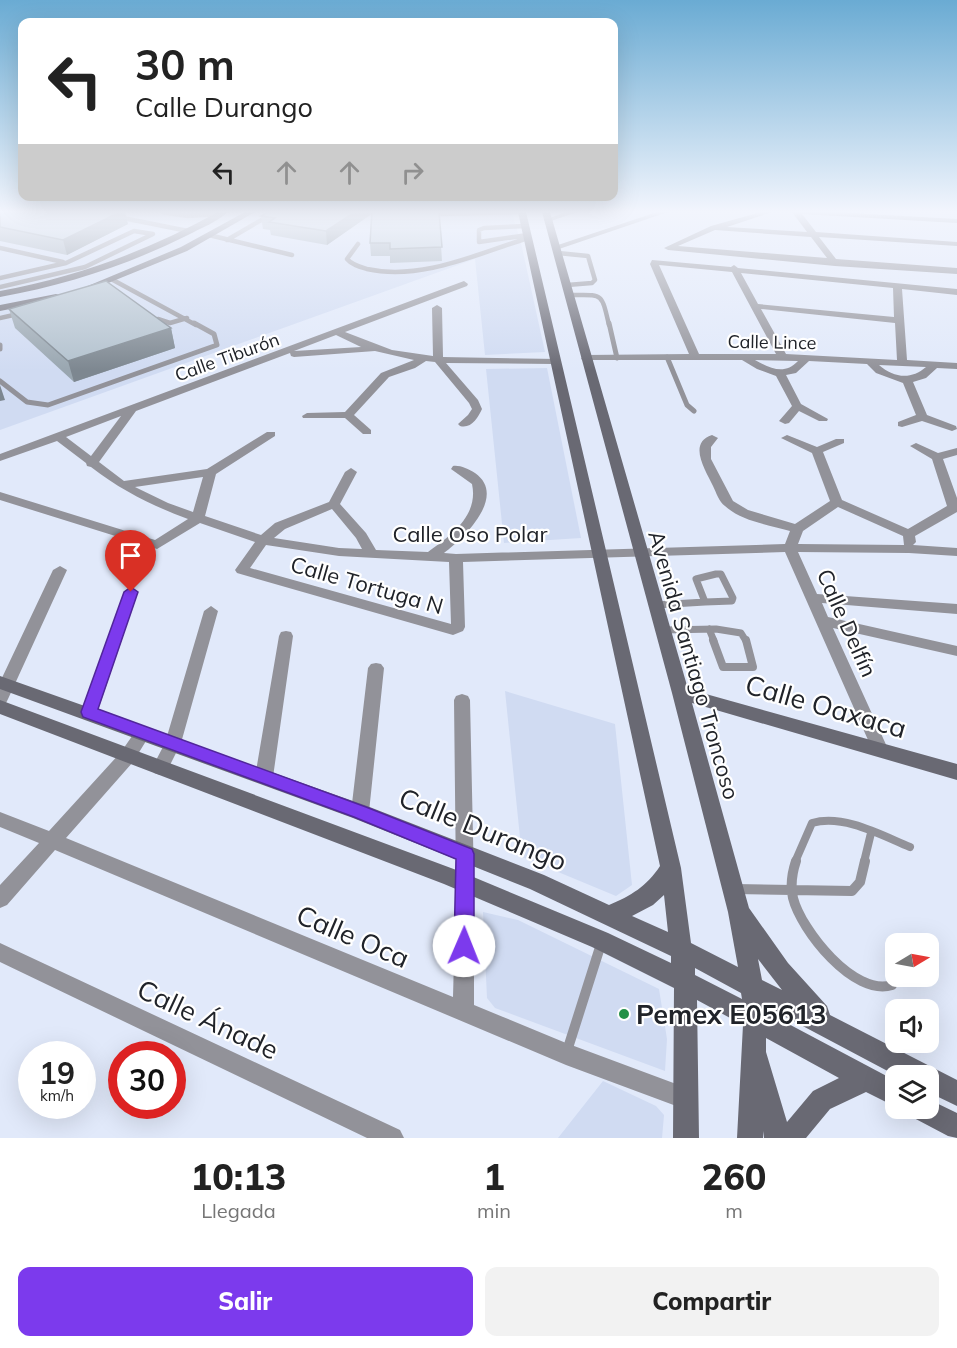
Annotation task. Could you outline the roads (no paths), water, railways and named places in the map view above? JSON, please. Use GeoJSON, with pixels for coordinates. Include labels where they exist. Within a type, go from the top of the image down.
{"type":"FeatureCollection","features":[{"type":"Feature","properties":{"kind":"main road"},"geometry":{"type":"LineString","coordinates":[[0,294],[82,277],[114,265]]}},
{"type":"Feature","properties":{"kind":"main road"},"geometry":{"type":"LineString","coordinates":[[0,308],[70,293],[113,280],[147,265]]}},
{"type":"Feature","properties":{"kind":"main road"},"geometry":{"type":"LineString","coordinates":[[534,265],[671,868],[685,982],[686,1138]]}},
{"type":"Feature","properties":{"kind":"main road","name":"Avenida Santiago Troncoso"},"geometry":{"type":"LineString","coordinates":[[561,265],[639,552],[681,693],[739,912],[752,985],[755,1020],[750,1138]]}},
{"type":"Feature","properties":{"kind":"main road","name":"Calle Durango"},"geometry":{"type":"LineString","coordinates":[[2,689],[89,712],[360,812],[537,882],[752,985],[903,1065]]}},
{"type":"Feature","properties":{"kind":"main road","name":"Calle Oaxaca"},"geometry":{"type":"LineString","coordinates":[[681,693],[957,771]]}},
{"type":"Feature","properties":{"kind":"main road"},"geometry":{"type":"LineString","coordinates":[[0,707],[127,757],[465,882],[602,941],[685,982],[885,1090]]}},
{"type":"Feature","properties":{"kind":"main road"},"geometry":{"type":"LineString","coordinates":[[610,915],[647,898],[656,891],[671,868]]}},
{"type":"Feature","properties":{"kind":"main road"},"geometry":{"type":"LineString","coordinates":[[739,912],[786,978],[805,1001],[834,1028]]}},
{"type":"Feature","properties":{"kind":"main road"},"geometry":{"type":"LineString","coordinates":[[754,1052],[772,1109],[777,1138]]}},
{"type":"Feature","properties":{"kind":"main road"},"geometry":{"type":"LineString","coordinates":[[791,1138],[808,1111],[819,1099],[831,1092],[866,1080]]}},
{"type":"Feature","properties":{"kind":"main road"},"geometry":{"type":"LineString","coordinates":[[939,1084],[957,1094]]}},
{"type":"Feature","properties":{"kind":"main road"},"geometry":{"type":"LineString","coordinates":[[939,1118],[957,1127]]}},
{"type":"Feature","properties":{"kind":"street"},"geometry":{"type":"LineString","coordinates":[[654,265],[695,357]]}},
{"type":"Feature","properties":{"kind":"street"},"geometry":{"type":"LineString","coordinates":[[705,265],[957,292]]}},
{"type":"Feature","properties":{"kind":"street"},"geometry":{"type":"LineString","coordinates":[[868,265],[957,271]]}},
{"type":"Feature","properties":{"kind":"street"},"geometry":{"type":"LineString","coordinates":[[734,268],[783,357]]}},
{"type":"Feature","properties":{"kind":"street","name":"Calle Tiburón"},"geometry":{"type":"LineString","coordinates":[[0,458],[465,284]]}},
{"type":"Feature","properties":{"kind":"street"},"geometry":{"type":"LineString","coordinates":[[897,285],[897,320],[902,362]]}},
{"type":"Feature","properties":{"kind":"street"},"geometry":{"type":"LineString","coordinates":[[755,306],[897,320]]}},
{"type":"Feature","properties":{"kind":"street"},"geometry":{"type":"LineString","coordinates":[[437,308],[438,360],[474,402],[477,409],[473,417],[464,424]]}},
{"type":"Feature","properties":{"kind":"street"},"geometry":{"type":"LineString","coordinates":[[339,333],[380,361],[423,359],[554,361]]}},
{"type":"Feature","properties":{"kind":"street"},"geometry":{"type":"LineString","coordinates":[[280,355],[380,361],[411,366],[423,359]]}},
{"type":"Feature","properties":{"kind":"street","name":"Calle Lince"},"geometry":{"type":"LineString","coordinates":[[586,358],[783,357],[957,366]]}},
{"type":"Feature","properties":{"kind":"street"},"geometry":{"type":"LineString","coordinates":[[745,358],[767,371],[780,373],[796,370],[806,358]]}},
{"type":"Feature","properties":{"kind":"street"},"geometry":{"type":"LineString","coordinates":[[348,415],[380,361]]}},
{"type":"Feature","properties":{"kind":"street"},"geometry":{"type":"LineString","coordinates":[[869,361],[879,371],[907,381],[922,376],[936,364]]}},
{"type":"Feature","properties":{"kind":"street"},"geometry":{"type":"LineString","coordinates":[[780,373],[797,406],[823,419]]}},
{"type":"Feature","properties":{"kind":"street"},"geometry":{"type":"LineString","coordinates":[[907,381],[922,417]]}},
{"type":"Feature","properties":{"kind":"street"},"geometry":{"type":"LineString","coordinates":[[785,422],[797,406]]}},
{"type":"Feature","properties":{"kind":"street"},"geometry":{"type":"LineString","coordinates":[[91,464],[132,410]]}},
{"type":"Feature","properties":{"kind":"street"},"geometry":{"type":"LineString","coordinates":[[307,416],[348,415],[367,432]]}},
{"type":"Feature","properties":{"kind":"street"},"geometry":{"type":"LineString","coordinates":[[902,424],[922,417],[952,428]]}},
{"type":"Feature","properties":{"kind":"street"},"geometry":{"type":"LineString","coordinates":[[122,485],[210,472],[271,434]]}},
{"type":"Feature","properties":{"kind":"street","name":"Calle Oso Polar"},"geometry":{"type":"LineString","coordinates":[[59,437],[91,464],[122,485],[164,506],[263,540],[372,555],[456,558],[790,548],[909,549],[957,552]]}},
{"type":"Feature","properties":{"kind":"street"},"geometry":{"type":"LineString","coordinates":[[712,438],[705,447],[705,459],[728,503],[744,513],[797,529]]}},
{"type":"Feature","properties":{"kind":"street"},"geometry":{"type":"LineString","coordinates":[[787,438],[817,451],[837,502],[909,534]]}},
{"type":"Feature","properties":{"kind":"street"},"geometry":{"type":"LineString","coordinates":[[817,451],[840,441]]}},
{"type":"Feature","properties":{"kind":"street"},"geometry":{"type":"LineString","coordinates":[[909,534],[956,508],[937,457],[916,446]]}},
{"type":"Feature","properties":{"kind":"street"},"geometry":{"type":"LineString","coordinates":[[937,457],[957,451]]}},
{"type":"Feature","properties":{"kind":"street"},"geometry":{"type":"LineString","coordinates":[[429,558],[454,539],[472,521],[479,504],[479,486],[473,478],[457,469]]}},
{"type":"Feature","properties":{"kind":"street"},"geometry":{"type":"LineString","coordinates":[[0,496],[153,546],[161,544],[198,518],[210,472]]}},
{"type":"Feature","properties":{"kind":"street"},"geometry":{"type":"LineString","coordinates":[[263,540],[287,522],[334,504],[351,472]]}},
{"type":"Feature","properties":{"kind":"street"},"geometry":{"type":"LineString","coordinates":[[790,548],[797,529],[837,502]]}},
{"type":"Feature","properties":{"kind":"street"},"geometry":{"type":"LineString","coordinates":[[334,504],[351,523],[372,555]]}},
{"type":"Feature","properties":{"kind":"street"},"geometry":{"type":"LineString","coordinates":[[909,534],[909,549]]}},
{"type":"Feature","properties":{"kind":"street","name":"Calle Tortuga N"},"geometry":{"type":"LineString","coordinates":[[263,540],[245,563],[242,570],[244,573],[453,630],[458,627],[456,558]]}},
{"type":"Feature","properties":{"kind":"street","name":"Calle Delfín"},"geometry":{"type":"LineString","coordinates":[[790,548],[880,749]]}},
{"type":"Feature","properties":{"kind":"street"},"geometry":{"type":"LineString","coordinates":[[2,689],[60,570]]}},
{"type":"Feature","properties":{"kind":"street"},"geometry":{"type":"LineString","coordinates":[[89,712],[131,592]]}},
{"type":"Feature","properties":{"kind":"street"},"geometry":{"type":"LineString","coordinates":[[813,598],[957,609]]}},
{"type":"Feature","properties":{"kind":"street"},"geometry":{"type":"LineString","coordinates":[[160,768],[172,743],[211,611]]}},
{"type":"Feature","properties":{"kind":"street"},"geometry":{"type":"LineString","coordinates":[[824,621],[957,651]]}},
{"type":"Feature","properties":{"kind":"street"},"geometry":{"type":"LineString","coordinates":[[264,777],[286,636]]}},
{"type":"Feature","properties":{"kind":"street"},"geometry":{"type":"LineString","coordinates":[[360,812],[375,668]]}},
{"type":"Feature","properties":{"kind":"street"},"geometry":{"type":"LineString","coordinates":[[462,700],[465,854],[463,1010]]}},
{"type":"Feature","properties":{"kind":"street"},"geometry":{"type":"LineString","coordinates":[[0,899],[127,757],[143,733]]}},
{"type":"Feature","properties":{"kind":"street","name":"Calle Oca"},"geometry":{"type":"LineString","coordinates":[[0,819],[566,1054],[687,1099]]}},
{"type":"Feature","properties":{"kind":"street","name":"Calle Ánade"},"geometry":{"type":"LineString","coordinates":[[0,951],[392,1138]]}},
{"type":"Feature","properties":{"kind":"lane"},"geometry":{"type":"LineString","coordinates":[[0,278],[57,265]]}},
{"type":"Feature","properties":{"kind":"lane"},"geometry":{"type":"LineString","coordinates":[[0,287],[89,265]]}},
{"type":"Feature","properties":{"kind":"lane"},"geometry":{"type":"LineString","coordinates":[[363,265],[405,272],[425,270],[436,265]]}},
{"type":"Feature","properties":{"kind":"lane"},"geometry":{"type":"LineString","coordinates":[[568,290],[595,280],[591,265]]}},
{"type":"Feature","properties":{"kind":"lane"},"geometry":{"type":"LineString","coordinates":[[0,381],[27,402],[48,405],[210,350],[217,345],[214,334],[113,280]]}},
{"type":"Feature","properties":{"kind":"lane"},"geometry":{"type":"LineString","coordinates":[[119,290],[126,287]]}},
{"type":"Feature","properties":{"kind":"lane"},"geometry":{"type":"LineString","coordinates":[[568,290],[603,299],[617,358]]}},
{"type":"Feature","properties":{"kind":"lane"},"geometry":{"type":"LineString","coordinates":[[0,318],[21,314]]}},
{"type":"Feature","properties":{"kind":"lane"},"geometry":{"type":"LineString","coordinates":[[151,315],[166,323],[187,318]]}},
{"type":"Feature","properties":{"kind":"lane"},"geometry":{"type":"LineString","coordinates":[[668,357],[687,405],[694,411]]}},
{"type":"Feature","properties":{"kind":"lane"},"geometry":{"type":"LineString","coordinates":[[656,605],[705,603],[733,600],[721,574],[696,579],[705,603]]}},
{"type":"Feature","properties":{"kind":"lane"},"geometry":{"type":"LineString","coordinates":[[663,630],[709,629],[741,633],[754,664],[753,668],[723,667],[709,629]]}},
{"type":"Feature","properties":{"kind":"lane"},"geometry":{"type":"LineString","coordinates":[[888,987],[883,989],[873,987],[843,968],[822,949],[807,928],[796,905],[791,889],[792,872],[813,823],[825,819],[910,847]]}},
{"type":"Feature","properties":{"kind":"lane"},"geometry":{"type":"LineString","coordinates":[[732,889],[843,892],[857,888],[871,833]]}},
{"type":"Feature","properties":{"kind":"lane"},"geometry":{"type":"LineString","coordinates":[[566,1054],[602,941]]}},
{"type":"Feature","properties":{"kind":"place","name":"Pemex E05613"},"geometry":{"type":"Point","coordinates":[624,1014]}}]}
